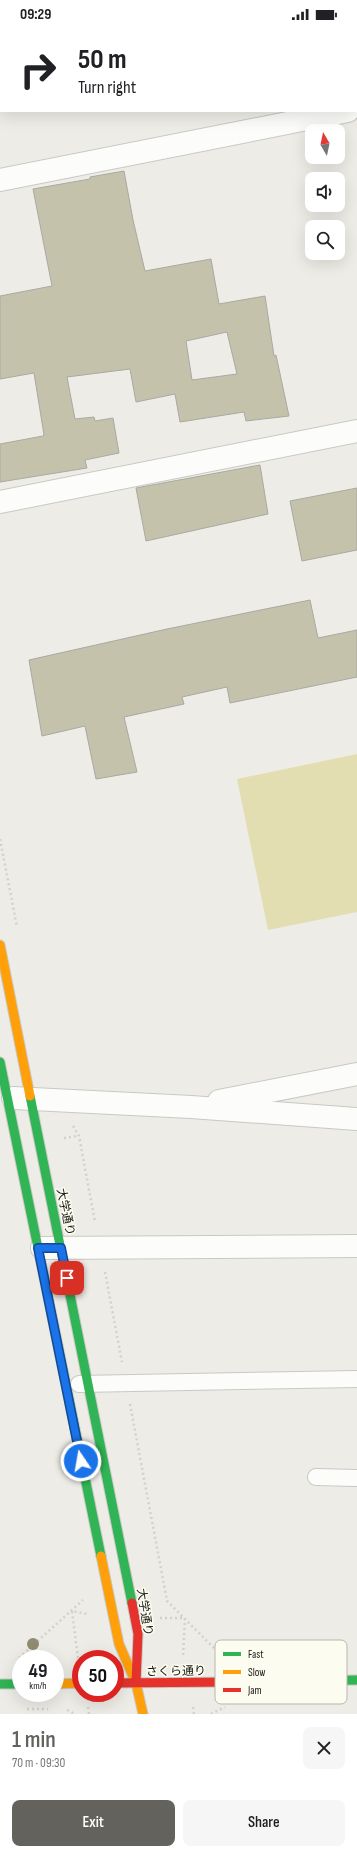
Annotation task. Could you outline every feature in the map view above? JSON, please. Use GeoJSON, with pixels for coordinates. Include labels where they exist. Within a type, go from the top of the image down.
{"type":"FeatureCollection","features":[{"type":"Feature","properties":{"kind":"main road","name":"大学通り"},"geometry":{"type":"LineString","coordinates":[[0,945],[138,1634],[136,1683]]}},
{"type":"Feature","properties":{"kind":"main road"},"geometry":{"type":"LineString","coordinates":[[0,1062],[4,1097],[38,1248],[119,1644],[136,1683],[143,1714]]}},
{"type":"Feature","properties":{"kind":"main road","name":"さくら通り"},"geometry":{"type":"LineString","coordinates":[[347,1680],[357,1680]]}},
{"type":"Feature","properties":{"kind":"main road","name":"さくら通り"},"geometry":{"type":"LineString","coordinates":[[124,1683],[215,1682]]}},
{"type":"Feature","properties":{"kind":"main road"},"geometry":{"type":"LineString","coordinates":[[0,1684],[12,1684]]}},
{"type":"Feature","properties":{"kind":"street"},"geometry":{"type":"LineString","coordinates":[[0,180],[343,112]]}},
{"type":"Feature","properties":{"kind":"street"},"geometry":{"type":"LineString","coordinates":[[0,502],[357,431]]}},
{"type":"Feature","properties":{"kind":"street"},"geometry":{"type":"LineString","coordinates":[[191,1107],[357,1074]]}},
{"type":"Feature","properties":{"kind":"street"},"geometry":{"type":"LineString","coordinates":[[4,1097],[357,1118]]}},
{"type":"Feature","properties":{"kind":"street"},"geometry":{"type":"LineString","coordinates":[[38,1248],[357,1246]]}},
{"type":"Feature","properties":{"kind":"lane"},"geometry":{"type":"LineString","coordinates":[[65,1384],[357,1379]]}},
{"type":"Feature","properties":{"kind":"lane"},"geometry":{"type":"LineString","coordinates":[[316,1477],[357,1478]]}},
{"type":"Feature","properties":{"kind":"path"},"geometry":{"type":"LineString","coordinates":[[29,1650],[83,1601]]}},
{"type":"Feature","properties":{"kind":"path"},"geometry":{"type":"LineString","coordinates":[[72,1611],[92,1615]]}},
{"type":"Feature","properties":{"kind":"path"},"geometry":{"type":"LineString","coordinates":[[72,1611],[77,1650]]}},
{"type":"Feature","properties":{"kind":"path"},"geometry":{"type":"LineString","coordinates":[[158,1618],[185,1618],[182,1655]]}},
{"type":"Feature","properties":{"kind":"path"},"geometry":{"type":"LineString","coordinates":[[192,1705],[194,1714]]}},
{"type":"Feature","properties":{"kind":"path"},"geometry":{"type":"LineString","coordinates":[[87,1706],[89,1714]]}},
{"type":"Feature","properties":{"kind":"path"},"geometry":{"type":"LineString","coordinates":[[22,1709],[51,1709]]}},
{"type":"Feature","properties":{"kind":"path"},"geometry":{"type":"LineString","coordinates":[[66,1709],[75,1714]]}},
{"type":"Feature","properties":{"kind":"shaded area"},"geometry":{"type":"Polygon","coordinates":[[[357,754],[357,912],[268,930],[237,779],[357,754]]]}},
{"type":"Feature","properties":{"kind":"building"},"geometry":{"type":"Polygon","coordinates":[[[124,171],[133,220],[145,271],[211,259],[219,304],[265,296],[274,356],[276,355],[289,416],[246,421],[244,412],[180,422],[175,394],[136,402],[130,369],[67,377],[75,419],[94,417],[95,421],[113,418],[119,453],[85,460],[87,468],[0,482],[0,444],[44,435],[34,373],[0,379],[0,296],[52,286],[33,189],[90,179],[90,177],[124,171]],[[227,332],[186,341],[192,380],[237,374],[227,332]]]}},
{"type":"Feature","properties":{"kind":"building"},"geometry":{"type":"Polygon","coordinates":[[[260,465],[268,514],[146,541],[136,488],[260,465]]]}},
{"type":"Feature","properties":{"kind":"building"},"geometry":{"type":"Polygon","coordinates":[[[357,488],[357,550],[302,561],[290,501],[357,488]]]}},
{"type":"Feature","properties":{"kind":"building"},"geometry":{"type":"Polygon","coordinates":[[[310,600],[318,638],[357,630],[357,677],[230,703],[227,687],[182,697],[184,704],[124,717],[137,772],[96,779],[85,726],[42,736],[29,660],[167,629],[310,600]]]}},
{"type":"Feature","properties":{"kind":"traffic: fast"},"geometry":{"type":"LineString","coordinates":[[0,1062],[101,1556]]}},
{"type":"Feature","properties":{"kind":"traffic: fast"},"geometry":{"type":"LineString","coordinates":[[30,1096],[132,1603]]}},
{"type":"Feature","properties":{"kind":"traffic: fast"},"geometry":{"type":"LineString","coordinates":[[347,1680],[357,1680]]}},
{"type":"Feature","properties":{"kind":"traffic: fast"},"geometry":{"type":"LineString","coordinates":[[0,1684],[12,1684]]}},
{"type":"Feature","properties":{"kind":"traffic: slow"},"geometry":{"type":"LineString","coordinates":[[0,945],[30,1096]]}},
{"type":"Feature","properties":{"kind":"traffic: slow"},"geometry":{"type":"LineString","coordinates":[[101,1556],[119,1644],[136,1683],[143,1714]]}},
{"type":"Feature","properties":{"kind":"traffic: slow"},"geometry":{"type":"LineString","coordinates":[[64,1684],[72,1683]]}},
{"type":"Feature","properties":{"kind":"traffic: jam"},"geometry":{"type":"LineString","coordinates":[[132,1603],[138,1634],[136,1683]]}},
{"type":"Feature","properties":{"kind":"traffic: jam"},"geometry":{"type":"LineString","coordinates":[[124,1683],[215,1682]]}},
{"type":"Feature","properties":{"kind":"route"},"geometry":{"type":"LineString","coordinates":[[67,1278],[61,1248],[38,1248],[81,1461]]}}]}
